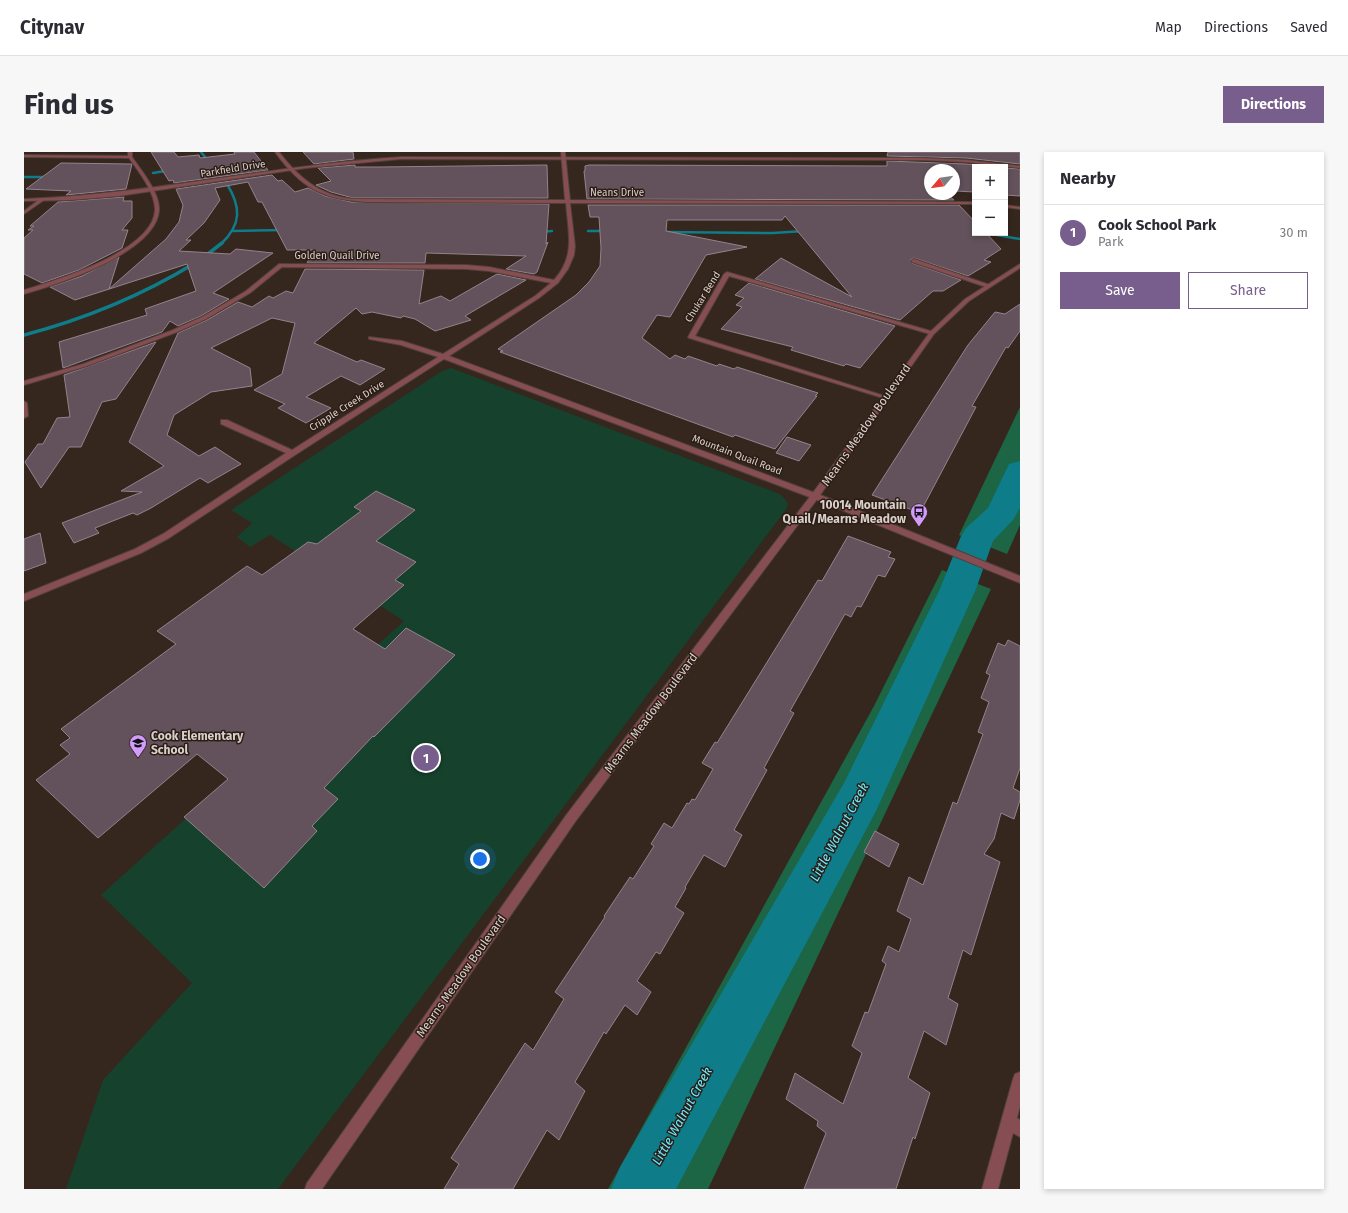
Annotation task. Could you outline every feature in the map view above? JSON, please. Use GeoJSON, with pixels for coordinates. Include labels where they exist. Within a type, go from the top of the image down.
{"type":"FeatureCollection","features":[{"type":"Feature","properties":{"kind":"street","name":"Neans Drive"},"geometry":{"type":"LineString","coordinates":[[277,152],[292,169],[316,190],[331,197],[380,202],[972,203]]}},
{"type":"Feature","properties":{"kind":"street"},"geometry":{"type":"LineString","coordinates":[[24,156],[130,154],[151,191],[157,206],[157,216],[154,224],[137,242],[117,255],[86,271],[24,292]]}},
{"type":"Feature","properties":{"kind":"street","name":"Parkfield Drive"},"geometry":{"type":"LineString","coordinates":[[24,200],[96,197],[151,191],[335,162],[384,159],[564,155],[921,159],[966,161],[1020,167]]}},
{"type":"Feature","properties":{"kind":"street","name":"Cripple Creek Drive"},"geometry":{"type":"LineString","coordinates":[[24,598],[138,551],[166,536],[292,453],[537,297],[556,282],[566,270],[572,258],[564,155]]}},
{"type":"Feature","properties":{"kind":"street"},"geometry":{"type":"LineString","coordinates":[[24,213],[42,200]]}},
{"type":"Feature","properties":{"kind":"street"},"geometry":{"type":"LineString","coordinates":[[1008,206],[1020,208]]}},
{"type":"Feature","properties":{"kind":"street"},"geometry":{"type":"LineString","coordinates":[[914,261],[988,286]]}},
{"type":"Feature","properties":{"kind":"street","name":"Golden Quail Drive"},"geometry":{"type":"LineString","coordinates":[[24,383],[85,365],[175,331],[204,318],[248,292],[280,265],[460,267],[496,270],[556,282]]}},
{"type":"Feature","properties":{"kind":"street","name":"Mearns Meadow Boulevard"},"geometry":{"type":"LineString","coordinates":[[313,1189],[571,818],[815,496],[932,333],[967,300],[1020,266]]}},
{"type":"Feature","properties":{"kind":"street","name":"Chukar Bend"},"geometry":{"type":"LineString","coordinates":[[886,397],[691,337],[727,274],[932,333]]}},
{"type":"Feature","properties":{"kind":"street","name":"Mountain Quail Road"},"geometry":{"type":"LineString","coordinates":[[371,338],[402,343],[445,356],[815,496],[1020,580]]}},
{"type":"Feature","properties":{"kind":"street"},"geometry":{"type":"LineString","coordinates":[[24,403],[24,416]]}},
{"type":"Feature","properties":{"kind":"street"},"geometry":{"type":"LineString","coordinates":[[224,422],[292,453]]}},
{"type":"Feature","properties":{"kind":"street"},"geometry":{"type":"LineString","coordinates":[[990,1189],[1014,1125],[1020,1079]]}},
{"type":"Feature","properties":{"kind":"green space"},"geometry":{"type":"Polygon","coordinates":[[[451,368],[772,491],[781,495],[788,503],[787,508],[278,1189],[66,1189],[103,1080],[192,983],[101,895],[404,621],[270,535],[250,547],[237,537],[252,523],[231,510],[442,371],[451,368]]]}},
{"type":"Feature","properties":{"kind":"green space"},"geometry":{"type":"Polygon","coordinates":[[[1020,407],[1020,525],[1007,554],[959,535],[1020,407]]]}},
{"type":"Feature","properties":{"kind":"green space"},"geometry":{"type":"Polygon","coordinates":[[[942,570],[991,589],[708,1189],[608,1189],[874,706],[942,570]]]}},
{"type":"Feature","properties":{"kind":"building"},"geometry":{"type":"Polygon","coordinates":[[[151,152],[174,152],[178,157],[199,155],[200,158],[235,154],[234,152],[254,152],[268,170],[174,183],[173,180],[169,181],[151,152]]]}},
{"type":"Feature","properties":{"kind":"building"},"geometry":{"type":"Polygon","coordinates":[[[303,152],[353,152],[354,159],[314,164],[303,152]]]}},
{"type":"Feature","properties":{"kind":"building"},"geometry":{"type":"Polygon","coordinates":[[[888,152],[1020,152],[1020,164],[966,158],[887,156],[888,152]]]}},
{"type":"Feature","properties":{"kind":"building"},"geometry":{"type":"Polygon","coordinates":[[[887,161],[966,164],[972,165],[972,192],[960,191],[960,164],[924,164],[924,200],[587,199],[584,171],[585,166],[589,165],[887,166],[887,161]]]}},
{"type":"Feature","properties":{"kind":"building"},"geometry":{"type":"Polygon","coordinates":[[[61,163],[132,164],[126,189],[66,195],[71,191],[26,189],[61,163]]]}},
{"type":"Feature","properties":{"kind":"building"},"geometry":{"type":"Polygon","coordinates":[[[355,165],[355,167],[379,167],[547,165],[548,198],[353,198],[331,192],[316,185],[331,181],[318,168],[355,165]]]}},
{"type":"Feature","properties":{"kind":"building"},"geometry":{"type":"Polygon","coordinates":[[[1008,168],[1020,169],[1020,196],[1008,195],[1008,168]]]}},
{"type":"Feature","properties":{"kind":"building"},"geometry":{"type":"Polygon","coordinates":[[[272,175],[278,181],[282,180],[295,192],[308,188],[325,196],[351,202],[549,204],[546,244],[548,242],[537,272],[534,274],[506,269],[526,256],[426,253],[425,263],[307,263],[314,250],[287,250],[262,202],[258,202],[248,182],[215,188],[220,200],[204,223],[186,240],[191,240],[179,251],[230,254],[236,249],[273,253],[213,293],[229,299],[201,316],[178,326],[170,321],[162,332],[63,368],[59,342],[147,315],[145,309],[196,291],[187,264],[75,300],[50,287],[82,276],[119,257],[109,289],[166,239],[179,222],[183,205],[176,189],[272,175]]]}},
{"type":"Feature","properties":{"kind":"building"},"geometry":{"type":"Polygon","coordinates":[[[124,197],[123,201],[132,201],[132,218],[122,230],[128,230],[122,248],[79,270],[42,283],[24,274],[24,238],[33,230],[28,230],[34,226],[30,226],[58,202],[124,197]]]}},
{"type":"Feature","properties":{"kind":"building"},"geometry":{"type":"Polygon","coordinates":[[[588,205],[959,205],[972,219],[972,236],[989,236],[1001,249],[984,260],[991,262],[968,276],[914,258],[910,260],[912,263],[961,280],[943,291],[933,291],[900,320],[755,279],[781,258],[852,297],[785,216],[782,220],[667,220],[666,231],[747,247],[706,255],[670,317],[657,315],[642,338],[670,359],[675,355],[685,359],[688,356],[717,366],[719,364],[734,369],[737,367],[818,393],[775,449],[735,435],[733,437],[500,352],[503,351],[498,349],[576,295],[589,282],[600,266],[601,248],[599,217],[590,217],[588,205]]]}},
{"type":"Feature","properties":{"kind":"building"},"geometry":{"type":"Polygon","coordinates":[[[305,269],[424,270],[419,304],[441,296],[450,301],[497,274],[526,280],[465,316],[471,320],[435,331],[415,319],[403,316],[401,318],[372,312],[362,314],[356,308],[314,343],[357,362],[361,360],[385,369],[360,385],[341,376],[306,397],[331,408],[306,423],[278,408],[285,404],[254,390],[282,374],[295,323],[272,318],[211,348],[250,368],[252,386],[211,392],[174,415],[167,435],[199,456],[215,447],[241,464],[208,483],[200,478],[151,508],[137,515],[133,513],[95,528],[99,533],[74,543],[62,523],[142,492],[121,491],[164,466],[129,442],[178,333],[207,320],[238,302],[252,307],[269,296],[273,298],[286,291],[293,293],[305,269]]]}},
{"type":"Feature","properties":{"kind":"building"},"geometry":{"type":"Polygon","coordinates":[[[749,283],[895,326],[860,368],[846,364],[844,366],[791,350],[793,347],[721,329],[742,307],[736,305],[744,298],[735,295],[749,283]]]}},
{"type":"Feature","properties":{"kind":"building"},"geometry":{"type":"Polygon","coordinates":[[[1020,304],[1020,331],[1008,348],[1006,347],[972,406],[976,407],[924,505],[919,503],[915,511],[872,495],[968,345],[995,312],[1005,314],[1020,304]]]}},
{"type":"Feature","properties":{"kind":"building"},"geometry":{"type":"Polygon","coordinates":[[[156,342],[116,399],[102,402],[81,447],[69,447],[41,488],[25,462],[38,444],[43,444],[57,418],[70,417],[64,375],[156,342]]]}},
{"type":"Feature","properties":{"kind":"building"},"geometry":{"type":"Polygon","coordinates":[[[787,437],[811,445],[799,461],[776,453],[787,437]]]}},
{"type":"Feature","properties":{"kind":"building"},"geometry":{"type":"Polygon","coordinates":[[[376,491],[415,510],[376,541],[416,562],[395,580],[404,585],[353,629],[385,649],[406,628],[455,655],[374,737],[373,736],[324,788],[338,799],[312,826],[317,831],[264,888],[184,817],[228,779],[197,754],[98,838],[36,780],[70,754],[60,745],[70,738],[61,729],[176,644],[157,631],[247,566],[262,575],[308,542],[317,544],[361,511],[354,507],[376,491]]]}},
{"type":"Feature","properties":{"kind":"building"},"geometry":{"type":"Polygon","coordinates":[[[40,533],[46,563],[24,571],[24,539],[40,533]]]}},
{"type":"Feature","properties":{"kind":"building"},"geometry":{"type":"Polygon","coordinates":[[[848,536],[891,552],[888,557],[895,559],[885,577],[878,575],[861,607],[857,606],[851,617],[845,614],[790,711],[794,713],[764,768],[767,770],[734,830],[742,835],[725,867],[704,855],[685,887],[686,888],[675,907],[684,913],[660,954],[656,952],[637,981],[651,992],[637,1015],[625,1005],[606,1034],[604,1032],[575,1082],[585,1091],[559,1140],[547,1130],[513,1189],[444,1189],[459,1164],[451,1158],[525,1043],[533,1050],[564,999],[555,992],[630,877],[633,879],[654,846],[651,844],[664,823],[672,828],[687,803],[689,804],[692,799],[695,800],[713,769],[702,763],[715,742],[717,743],[818,580],[822,581],[848,536]]]}},
{"type":"Feature","properties":{"kind":"building"},"geometry":{"type":"Polygon","coordinates":[[[1008,640],[1020,646],[1020,768],[1013,788],[1020,792],[1020,800],[1014,819],[1001,813],[994,839],[984,854],[1000,862],[971,955],[963,950],[948,998],[958,1004],[946,1045],[924,1031],[908,1078],[930,1093],[915,1139],[913,1137],[896,1189],[804,1189],[826,1133],[817,1126],[818,1121],[786,1099],[795,1073],[843,1104],[862,1053],[852,1046],[865,1012],[868,1013],[886,964],[882,961],[888,946],[899,952],[911,919],[897,911],[909,877],[923,885],[953,802],[957,804],[983,734],[978,732],[989,702],[981,698],[990,675],[986,673],[998,643],[1005,646],[1008,640]]]}},
{"type":"Feature","properties":{"kind":"building"},"geometry":{"type":"Polygon","coordinates":[[[875,831],[899,844],[889,867],[864,852],[875,831]]]}},
{"type":"Feature","properties":{"kind":"waterway"},"geometry":{"type":"LineString","coordinates":[[201,152],[210,163]]}},
{"type":"Feature","properties":{"kind":"waterway"},"geometry":{"type":"LineString","coordinates":[[153,173],[171,170]]}},
{"type":"Feature","properties":{"kind":"waterway"},"geometry":{"type":"LineString","coordinates":[[24,177],[50,177]]}},
{"type":"Feature","properties":{"kind":"waterway"},"geometry":{"type":"LineString","coordinates":[[222,243],[233,229],[237,215],[235,200],[227,184]]}},
{"type":"Feature","properties":{"kind":"waterway"},"geometry":{"type":"LineString","coordinates":[[232,231],[285,230]]}},
{"type":"Feature","properties":{"kind":"waterway"},"geometry":{"type":"LineString","coordinates":[[539,232],[552,231]]}},
{"type":"Feature","properties":{"kind":"waterway"},"geometry":{"type":"LineString","coordinates":[[588,231],[606,231]]}},
{"type":"Feature","properties":{"kind":"waterway"},"geometry":{"type":"LineString","coordinates":[[662,232],[773,233],[804,231]]}},
{"type":"Feature","properties":{"kind":"waterway"},"geometry":{"type":"LineString","coordinates":[[1002,236],[1020,239]]}},
{"type":"Feature","properties":{"kind":"waterway"},"geometry":{"type":"LineString","coordinates":[[204,257],[222,243]]}},
{"type":"Feature","properties":{"kind":"waterway"},"geometry":{"type":"LineString","coordinates":[[24,335],[91,314],[154,286],[195,263]]}},
{"type":"Feature","properties":{"kind":"waterway","name":"Little Walnut Creek"},"geometry":{"type":"LineString","coordinates":[[642,1189],[860,797],[958,589],[978,536],[1002,513],[1020,470]]}},
{"type":"Feature","properties":{"kind":"place","name":"10014 Mountain Quail/Mearns Meadow"},"geometry":{"type":"Point","coordinates":[919,527]}},
{"type":"Feature","properties":{"kind":"place","name":"Cook Elementary School"},"geometry":{"type":"Point","coordinates":[138,758]}},
{"type":"Feature","properties":{"kind":"place","name":"Cook School Park"},"geometry":{"type":"Point","coordinates":[426,758]}}]}
